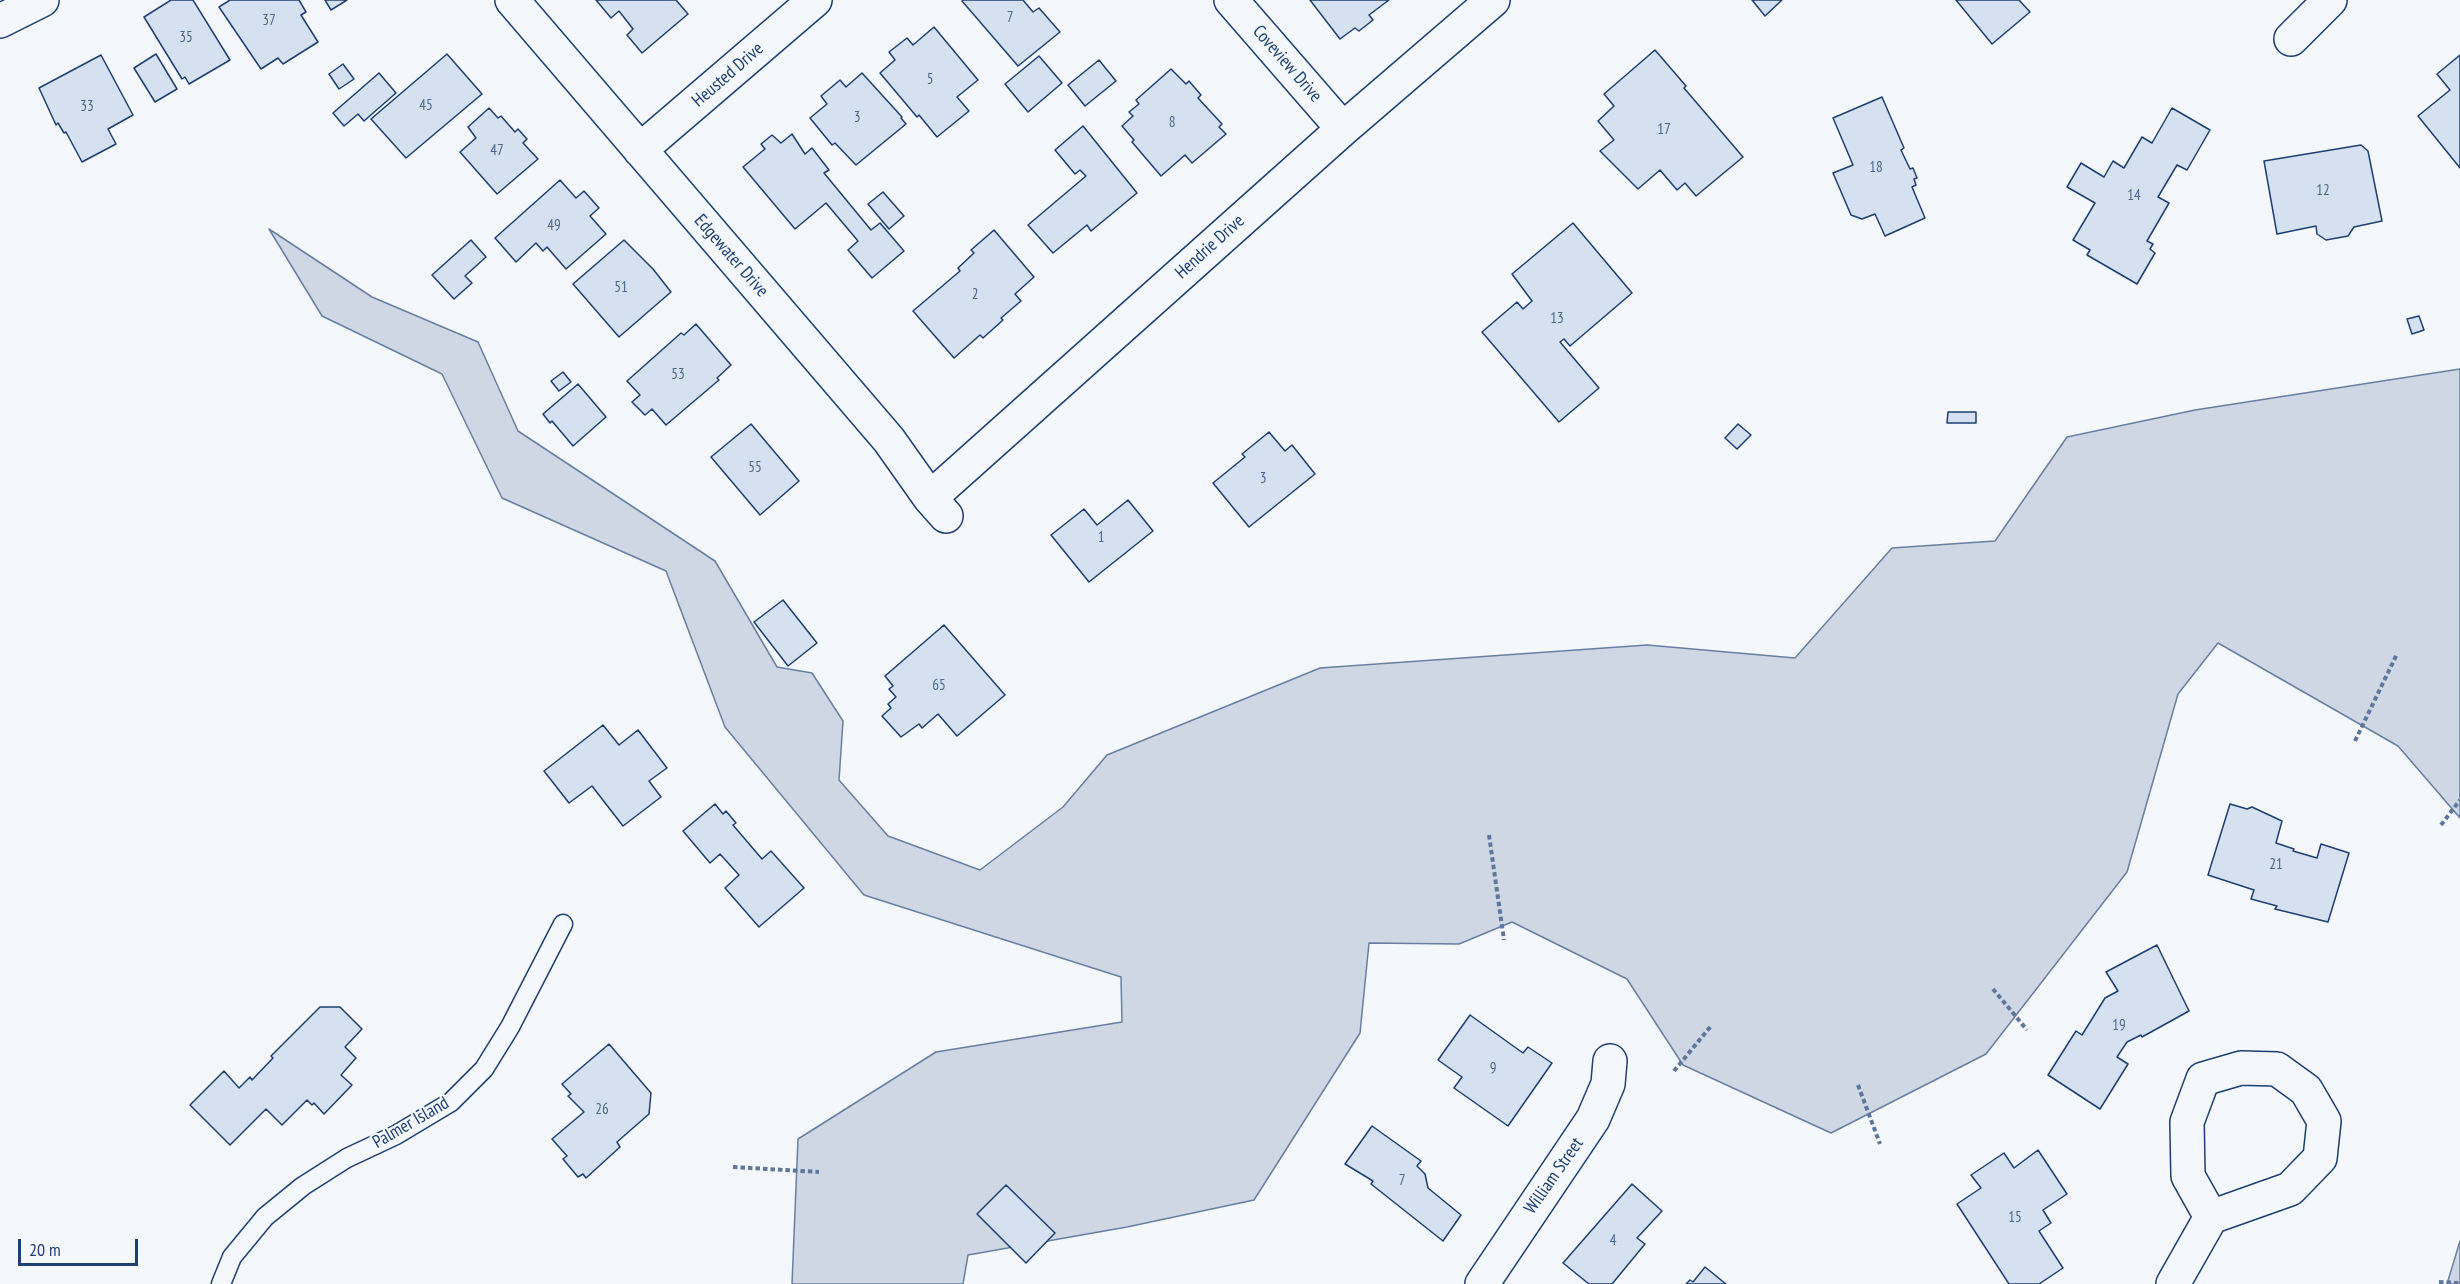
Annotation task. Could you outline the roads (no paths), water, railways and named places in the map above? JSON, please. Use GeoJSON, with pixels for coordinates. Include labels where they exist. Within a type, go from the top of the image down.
{"type":"FeatureCollection","features":[{"type":"Feature","properties":{"kind":"street"},"geometry":{"type":"LineString","coordinates":[[0,21],[42,0]]}},
{"type":"Feature","properties":{"kind":"street","name":"Edgewater Drive"},"geometry":{"type":"LineString","coordinates":[[512,0],[889,440],[938,507]]}},
{"type":"Feature","properties":{"kind":"street","name":"Heusted Drive"},"geometry":{"type":"LineString","coordinates":[[640,150],[815,0]]}},
{"type":"Feature","properties":{"kind":"street","name":"Coveview Drive"},"geometry":{"type":"LineString","coordinates":[[1231,0],[1343,129]]}},
{"type":"Feature","properties":{"kind":"street","name":"Hendrie Drive"},"geometry":{"type":"LineString","coordinates":[[938,507],[1343,129],[1493,0]]}},
{"type":"Feature","properties":{"kind":"street"},"geometry":{"type":"LineString","coordinates":[[2291,39],[2330,0]]}},
{"type":"Feature","properties":{"kind":"street","name":"William Street"},"geometry":{"type":"LineString","coordinates":[[1482,1284],[1593,1119],[1608,1084],[1610,1061]]}},
{"type":"Feature","properties":{"kind":"street"},"geometry":{"type":"LineString","coordinates":[[2173,1284],[2211,1217],[2290,1189],[2320,1158],[2324,1121],[2306,1090],[2277,1069],[2241,1068],[2203,1079],[2187,1122],[2188,1176],[2211,1217]]}},
{"type":"Feature","properties":{"kind":"lane","name":"Palmer Island"},"geometry":{"type":"LineString","coordinates":[[221,1284],[232,1257],[265,1217],[303,1186],[347,1158],[396,1135],[451,1102],[484,1069],[510,1027],[563,924]]}}]}
